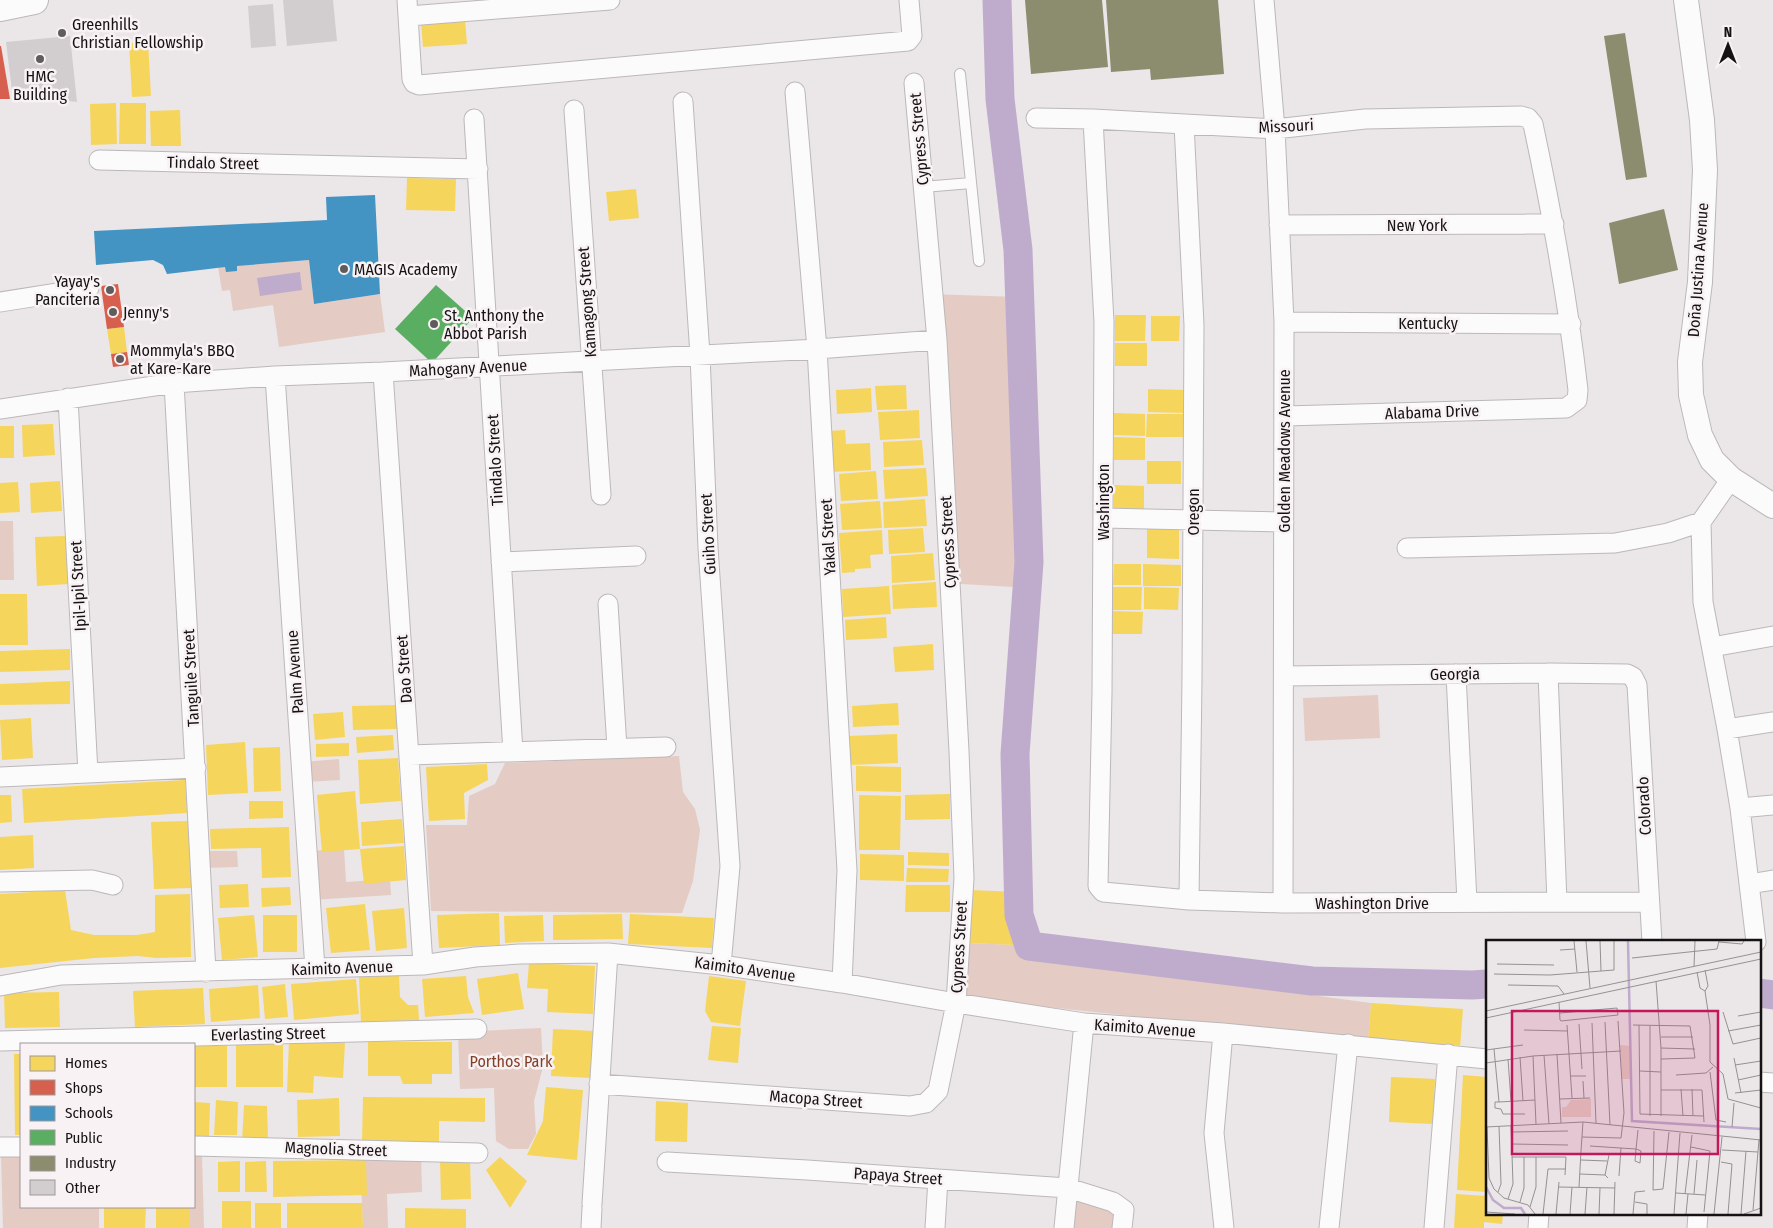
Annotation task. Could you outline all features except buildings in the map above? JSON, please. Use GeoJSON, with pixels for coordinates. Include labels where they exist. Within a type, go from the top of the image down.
{"type":"FeatureCollection","features":[{"type":"Feature","properties":{"kind":"main road"},"geometry":{"type":"LineString","coordinates":[[0,7],[34,0]]}},
{"type":"Feature","properties":{"kind":"street"},"geometry":{"type":"LineString","coordinates":[[610,0],[408,8],[412,79],[414,83],[419,85],[908,41],[912,36],[909,0]]}},
{"type":"Feature","properties":{"kind":"street","name":"Golden Meadows Avenue"},"geometry":{"type":"LineString","coordinates":[[1264,0],[1275,129],[1284,322],[1283,903]]}},
{"type":"Feature","properties":{"kind":"street","name":"Doña Justina Avenue"},"geometry":{"type":"LineString","coordinates":[[1686,0],[1702,120],[1705,170],[1700,282],[1690,362],[1691,396],[1700,435],[1712,460],[1730,479],[1773,506]]}},
{"type":"Feature","properties":{"kind":"street","name":"Cypress Street"},"geometry":{"type":"LineString","coordinates":[[914,83],[937,340],[959,751],[964,878],[956,1003]]}},
{"type":"Feature","properties":{"kind":"street","name":"Yakal Street"},"geometry":{"type":"LineString","coordinates":[[795,92],[817,349],[847,870],[842,982]]}},
{"type":"Feature","properties":{"kind":"street","name":"Guiho Street"},"geometry":{"type":"LineString","coordinates":[[683,102],[700,355],[708,548],[730,866],[721,965]]}},
{"type":"Feature","properties":{"kind":"street","name":"Kamagong Street"},"geometry":{"type":"LineString","coordinates":[[574,110],[601,495]]}},
{"type":"Feature","properties":{"kind":"street","name":"Missouri"},"geometry":{"type":"LineString","coordinates":[[1036,118],[1093,118],[1275,129],[1365,119],[1521,116],[1528,118],[1533,124],[1554,224]]}},
{"type":"Feature","properties":{"kind":"street","name":"Washington"},"geometry":{"type":"LineString","coordinates":[[1093,118],[1104,322],[1098,886]]}},
{"type":"Feature","properties":{"kind":"street","name":"Tindalo Street"},"geometry":{"type":"LineString","coordinates":[[474,119],[513,752]]}},
{"type":"Feature","properties":{"kind":"street","name":"Oregon"},"geometry":{"type":"LineString","coordinates":[[1184,124],[1194,325],[1189,900]]}},
{"type":"Feature","properties":{"kind":"street","name":"Tindalo Street"},"geometry":{"type":"LineString","coordinates":[[99,160],[478,169]]}},
{"type":"Feature","properties":{"kind":"street"},"geometry":{"type":"LineString","coordinates":[[1554,224],[1571,324]]}},
{"type":"Feature","properties":{"kind":"street","name":"New York"},"geometry":{"type":"LineString","coordinates":[[1279,225],[1554,224]]}},
{"type":"Feature","properties":{"kind":"street"},"geometry":{"type":"LineString","coordinates":[[0,302],[89,288]]}},
{"type":"Feature","properties":{"kind":"street","name":"Kentucky"},"geometry":{"type":"LineString","coordinates":[[1284,322],[1571,324]]}},
{"type":"Feature","properties":{"kind":"street","name":"Alabama Drive"},"geometry":{"type":"LineString","coordinates":[[1285,416],[1566,408],[1577,400],[1578,390],[1571,324]]}},
{"type":"Feature","properties":{"kind":"street","name":"Mahogany Avenue"},"geometry":{"type":"LineString","coordinates":[[0,409],[174,383],[275,376],[490,367],[817,349],[937,340]]}},
{"type":"Feature","properties":{"kind":"street","name":"Dao Street"},"geometry":{"type":"LineString","coordinates":[[383,372],[423,965]]}},
{"type":"Feature","properties":{"kind":"street","name":"Palm Avenue"},"geometry":{"type":"LineString","coordinates":[[275,376],[315,969]]}},
{"type":"Feature","properties":{"kind":"street","name":"Tanguile Street"},"geometry":{"type":"LineString","coordinates":[[174,383],[206,972]]}},
{"type":"Feature","properties":{"kind":"street","name":"Ipil-Ipil Street"},"geometry":{"type":"LineString","coordinates":[[68,398],[88,773]]}},
{"type":"Feature","properties":{"kind":"street"},"geometry":{"type":"LineString","coordinates":[[1730,479],[1701,522],[1703,602],[1740,808],[1756,940]]}},
{"type":"Feature","properties":{"kind":"street"},"geometry":{"type":"LineString","coordinates":[[1103,518],[1284,522]]}},
{"type":"Feature","properties":{"kind":"street"},"geometry":{"type":"LineString","coordinates":[[1407,548],[1615,543],[1668,533],[1701,522]]}},
{"type":"Feature","properties":{"kind":"street"},"geometry":{"type":"LineString","coordinates":[[501,562],[636,556]]}},
{"type":"Feature","properties":{"kind":"street"},"geometry":{"type":"LineString","coordinates":[[608,604],[617,748]]}},
{"type":"Feature","properties":{"kind":"street"},"geometry":{"type":"LineString","coordinates":[[1712,647],[1773,636]]}},
{"type":"Feature","properties":{"kind":"street"},"geometry":{"type":"LineString","coordinates":[[1548,673],[1557,902]]}},
{"type":"Feature","properties":{"kind":"street"},"geometry":{"type":"LineString","coordinates":[[1456,674],[1467,902]]}},
{"type":"Feature","properties":{"kind":"street","name":"Georgia"},"geometry":{"type":"LineString","coordinates":[[1284,676],[1627,674]]}},
{"type":"Feature","properties":{"kind":"street","name":"Colorado"},"geometry":{"type":"LineString","coordinates":[[1627,674],[1633,677],[1637,685],[1652,940]]}},
{"type":"Feature","properties":{"kind":"street"},"geometry":{"type":"LineString","coordinates":[[1727,729],[1773,722]]}},
{"type":"Feature","properties":{"kind":"street"},"geometry":{"type":"LineString","coordinates":[[410,755],[666,746]]}},
{"type":"Feature","properties":{"kind":"street"},"geometry":{"type":"LineString","coordinates":[[0,777],[196,768]]}},
{"type":"Feature","properties":{"kind":"street"},"geometry":{"type":"LineString","coordinates":[[1740,808],[1773,805]]}},
{"type":"Feature","properties":{"kind":"street"},"geometry":{"type":"LineString","coordinates":[[0,882],[92,880],[113,885]]}},
{"type":"Feature","properties":{"kind":"street"},"geometry":{"type":"LineString","coordinates":[[1749,884],[1773,880]]}},
{"type":"Feature","properties":{"kind":"street","name":"Washington Drive"},"geometry":{"type":"LineString","coordinates":[[1098,886],[1103,892],[1189,900],[1283,903],[1649,902]]}},
{"type":"Feature","properties":{"kind":"street"},"geometry":{"type":"LineString","coordinates":[[1760,944],[1773,946]]}},
{"type":"Feature","properties":{"kind":"street"},"geometry":{"type":"LineString","coordinates":[[591,1228],[608,953]]}},
{"type":"Feature","properties":{"kind":"street","name":"Kaimito Avenue"},"geometry":{"type":"LineString","coordinates":[[0,986],[61,975],[423,965],[475,957],[520,954],[608,953],[721,965],[842,982],[956,1003],[1084,1023],[1348,1044],[1486,1059]]}},
{"type":"Feature","properties":{"kind":"street","name":"Macopa Street"},"geometry":{"type":"LineString","coordinates":[[599,1084],[910,1106],[926,1103],[938,1091],[956,1003]]}},
{"type":"Feature","properties":{"kind":"street"},"geometry":{"type":"LineString","coordinates":[[1064,1228],[1084,1023]]}},
{"type":"Feature","properties":{"kind":"street","name":"Everlasting Street"},"geometry":{"type":"LineString","coordinates":[[0,1041],[477,1029]]}},
{"type":"Feature","properties":{"kind":"street"},"geometry":{"type":"LineString","coordinates":[[1223,1033],[1214,1132],[1224,1228]]}},
{"type":"Feature","properties":{"kind":"street"},"geometry":{"type":"LineString","coordinates":[[1329,1228],[1348,1044]]}},
{"type":"Feature","properties":{"kind":"street"},"geometry":{"type":"LineString","coordinates":[[1434,1228],[1448,1054]]}},
{"type":"Feature","properties":{"kind":"street"},"geometry":{"type":"LineString","coordinates":[[1760,1082],[1773,1083]]}},
{"type":"Feature","properties":{"kind":"street","name":"Magnolia Street"},"geometry":{"type":"LineString","coordinates":[[195,1146],[478,1153]]}},
{"type":"Feature","properties":{"kind":"street"},"geometry":{"type":"LineString","coordinates":[[0,1148],[20,1147]]}},
{"type":"Feature","properties":{"kind":"street","name":"Papaya Street"},"geometry":{"type":"LineString","coordinates":[[667,1162],[1068,1188],[1113,1202],[1123,1219]]}},
{"type":"Feature","properties":{"kind":"street"},"geometry":{"type":"LineString","coordinates":[[935,1228],[938,1179]]}},
{"type":"Feature","properties":{"kind":"lane"},"geometry":{"type":"LineString","coordinates":[[960,74],[979,261]]}},
{"type":"Feature","properties":{"kind":"lane"},"geometry":{"type":"LineString","coordinates":[[923,187],[971,183]]}},
{"type":"Feature","properties":{"kind":"green space"},"geometry":{"type":"Polygon","coordinates":[[[309,260],[314,304],[380,294],[385,332],[279,347],[273,305],[233,311],[230,290],[222,291],[218,267],[309,260]]]}},
{"type":"Feature","properties":{"kind":"green space"},"geometry":{"type":"Polygon","coordinates":[[[929,294],[1018,297],[1029,440],[1032,588],[945,583],[929,294]]]}},
{"type":"Feature","properties":{"kind":"green space"},"geometry":{"type":"Polygon","coordinates":[[[0,521],[13,521],[14,580],[0,580],[0,521]]]}},
{"type":"Feature","properties":{"kind":"green space"},"geometry":{"type":"Polygon","coordinates":[[[1378,695],[1380,738],[1305,741],[1303,698],[1378,695]]]}},
{"type":"Feature","properties":{"kind":"green space"},"geometry":{"type":"Polygon","coordinates":[[[679,756],[683,792],[695,809],[700,830],[693,881],[682,913],[431,911],[426,825],[467,825],[469,796],[495,784],[505,763],[679,756]]]}},
{"type":"Feature","properties":{"kind":"green space"},"geometry":{"type":"Polygon","coordinates":[[[339,759],[340,780],[305,782],[303,762],[339,759]]]}},
{"type":"Feature","properties":{"kind":"green space"},"geometry":{"type":"Polygon","coordinates":[[[344,849],[346,882],[390,879],[391,895],[311,900],[308,851],[344,849]]]}},
{"type":"Feature","properties":{"kind":"green space"},"geometry":{"type":"Polygon","coordinates":[[[203,851],[237,851],[238,867],[203,868],[203,851]]]}},
{"type":"Feature","properties":{"kind":"green space"},"geometry":{"type":"Polygon","coordinates":[[[968,943],[1016,945],[1025,957],[1371,1003],[1368,1041],[962,998],[968,943]]]}},
{"type":"Feature","properties":{"kind":"green space","name":"Porthos Park"},"geometry":{"type":"Polygon","coordinates":[[[541,1028],[543,1067],[534,1101],[536,1134],[528,1149],[509,1149],[496,1141],[494,1088],[460,1089],[458,1032],[541,1028]]]}},
{"type":"Feature","properties":{"kind":"green space"},"geometry":{"type":"Polygon","coordinates":[[[421,1153],[422,1192],[387,1194],[388,1228],[363,1228],[360,1155],[421,1153]]]}},
{"type":"Feature","properties":{"kind":"green space"},"geometry":{"type":"Polygon","coordinates":[[[202,1155],[204,1228],[188,1228],[185,1208],[195,1208],[195,1156],[202,1155]]]}},
{"type":"Feature","properties":{"kind":"green space"},"geometry":{"type":"Polygon","coordinates":[[[1,1156],[20,1157],[20,1208],[99,1208],[99,1228],[3,1228],[1,1156]]]}},
{"type":"Feature","properties":{"kind":"green space"},"geometry":{"type":"Polygon","coordinates":[[[1071,1194],[1113,1206],[1119,1228],[1067,1228],[1071,1194]]]}},
{"type":"Feature","properties":{"kind":"shaded area"},"geometry":{"type":"Polygon","coordinates":[[[300,272],[302,290],[260,296],[257,278],[300,272]]]}},
{"type":"Feature","properties":{"kind":"waterway"},"geometry":{"type":"LineString","coordinates":[[997,0],[1000,99],[1018,250],[1029,562],[1015,754],[1019,915],[1029,946],[1312,981],[1486,984]]}},
{"type":"Feature","properties":{"kind":"waterway"},"geometry":{"type":"LineString","coordinates":[[1760,993],[1773,995]]}},
{"type":"Feature","properties":{"kind":"place","name":"Greenhills Christian Fellowship"},"geometry":{"type":"Point","coordinates":[62,33]}},
{"type":"Feature","properties":{"kind":"place","name":"HMC Building"},"geometry":{"type":"Point","coordinates":[40,59]}},
{"type":"Feature","properties":{"kind":"place","name":"MAGIS Academy"},"geometry":{"type":"Point","coordinates":[344,269]}},
{"type":"Feature","properties":{"kind":"place","name":"Yayay's Panciteria"},"geometry":{"type":"Point","coordinates":[110,290]}},
{"type":"Feature","properties":{"kind":"place","name":"Jenny's"},"geometry":{"type":"Point","coordinates":[113,312]}},
{"type":"Feature","properties":{"kind":"place","name":"St. Anthony the Abbot Parish"},"geometry":{"type":"Point","coordinates":[434,324]}},
{"type":"Feature","properties":{"kind":"place","name":"Mommyla's BBQ at Kare-Kare"},"geometry":{"type":"Point","coordinates":[120,359]}}]}
